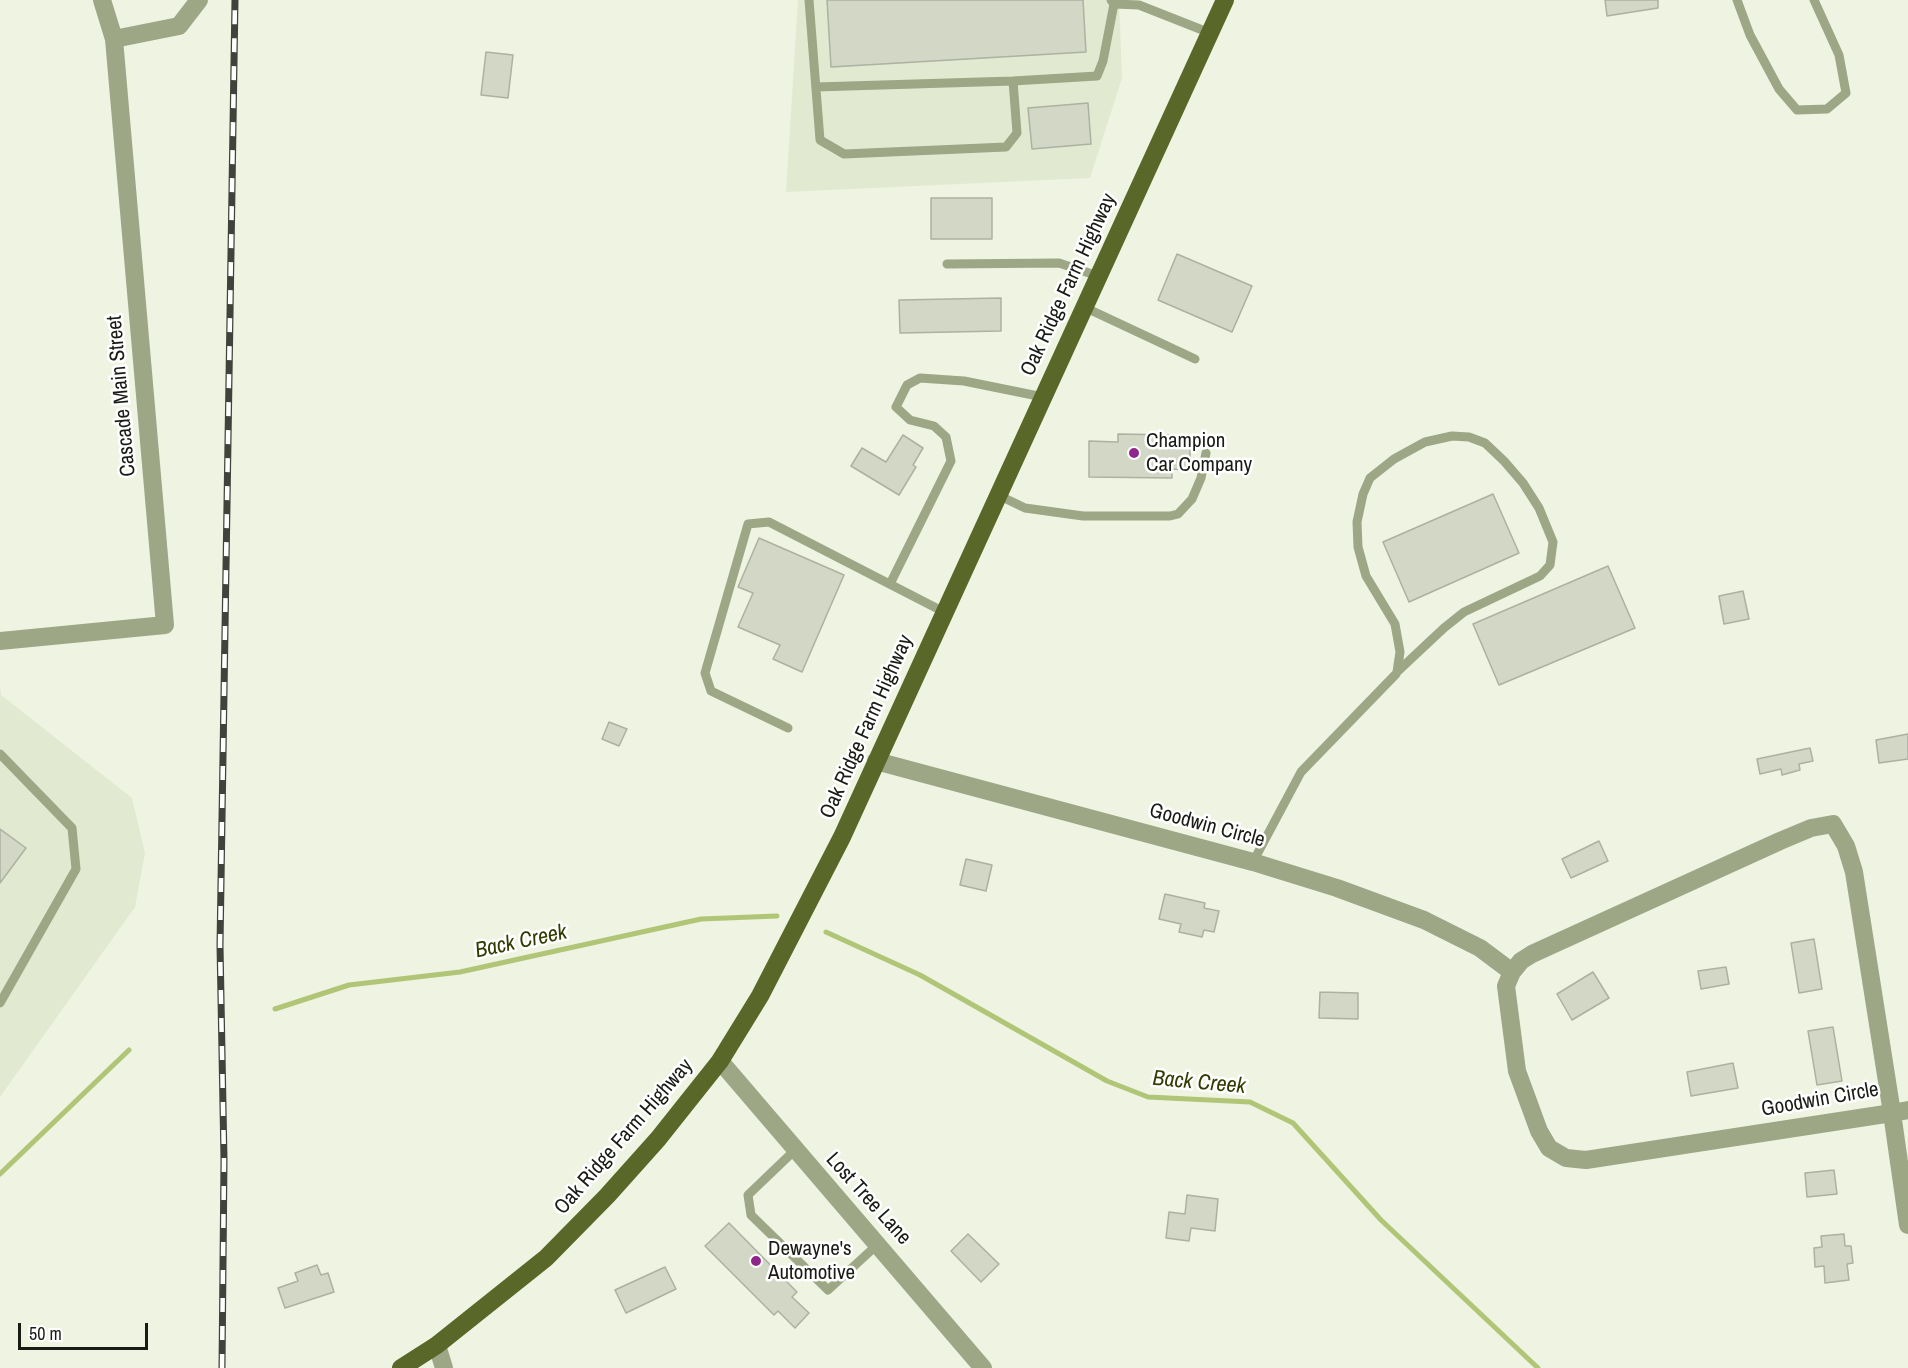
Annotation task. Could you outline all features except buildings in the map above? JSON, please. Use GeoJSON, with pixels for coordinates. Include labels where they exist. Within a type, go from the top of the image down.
{"type":"FeatureCollection","features":[{"type":"Feature","properties":{"kind":"main road","name":"Oak Ridge Farm Highway"},"geometry":{"type":"LineString","coordinates":[[401,1368],[437,1345],[546,1258],[651,1147],[720,1061],[783,955],[842,837],[1225,0]]}},
{"type":"Feature","properties":{"kind":"street","name":"Cascade Main Street"},"geometry":{"type":"LineString","coordinates":[[0,641],[165,625],[114,39],[102,0]]}},
{"type":"Feature","properties":{"kind":"street"},"geometry":{"type":"LineString","coordinates":[[114,39],[179,26],[199,0]]}},
{"type":"Feature","properties":{"kind":"street","name":"Goodwin Circle"},"geometry":{"type":"LineString","coordinates":[[876,761],[1253,862],[1337,888],[1424,920],[1480,948],[1512,972]]}},
{"type":"Feature","properties":{"kind":"street","name":"Goodwin Circle"},"geometry":{"type":"LineString","coordinates":[[1833,824],[1846,846],[1854,872],[1900,1112],[1586,1160],[1566,1158],[1550,1148],[1539,1131],[1517,1071],[1506,1001],[1506,986],[1512,972],[1521,961],[1533,954],[1780,841],[1811,828],[1833,824]]}},
{"type":"Feature","properties":{"kind":"street","name":"Lost Tree Lane"},"geometry":{"type":"LineString","coordinates":[[720,1061],[983,1368]]}},
{"type":"Feature","properties":{"kind":"street"},"geometry":{"type":"LineString","coordinates":[[1900,1112],[1908,1225]]}},
{"type":"Feature","properties":{"kind":"street"},"geometry":{"type":"LineString","coordinates":[[437,1345],[444,1368]]}},
{"type":"Feature","properties":{"kind":"lane"},"geometry":{"type":"LineString","coordinates":[[809,0],[820,140],[844,154],[1006,147],[1017,133],[1013,81]]}},
{"type":"Feature","properties":{"kind":"lane"},"geometry":{"type":"LineString","coordinates":[[1737,0],[1750,35],[1774,80],[1797,110],[1827,109],[1846,93],[1839,55],[1814,0]]}},
{"type":"Feature","properties":{"kind":"lane"},"geometry":{"type":"LineString","coordinates":[[816,87],[1097,76],[1103,61],[1112,2],[1140,5],[1210,33]]}},
{"type":"Feature","properties":{"kind":"lane"},"geometry":{"type":"LineString","coordinates":[[947,264],[1059,263],[1098,276]]}},
{"type":"Feature","properties":{"kind":"lane"},"geometry":{"type":"LineString","coordinates":[[1084,307],[1195,359]]}},
{"type":"Feature","properties":{"kind":"lane"},"geometry":{"type":"LineString","coordinates":[[890,584],[951,461],[946,437],[934,426],[910,420],[896,407],[907,385],[920,378],[964,381],[1043,397]]}},
{"type":"Feature","properties":{"kind":"lane"},"geometry":{"type":"LineString","coordinates":[[1253,862],[1301,772],[1397,672],[1464,612],[1540,576],[1550,565],[1553,542],[1539,508],[1523,483],[1504,461],[1485,443],[1469,437],[1452,436],[1425,442],[1394,459],[1370,478],[1364,494],[1357,522],[1358,547],[1366,576],[1395,624],[1400,652],[1397,672]]}},
{"type":"Feature","properties":{"kind":"lane"},"geometry":{"type":"LineString","coordinates":[[998,495],[1025,508],[1083,516],[1170,516],[1178,514],[1192,499],[1202,478],[1206,453]]}},
{"type":"Feature","properties":{"kind":"lane"},"geometry":{"type":"LineString","coordinates":[[788,728],[711,691],[705,673],[748,524],[769,522],[944,612]]}},
{"type":"Feature","properties":{"kind":"lane"},"geometry":{"type":"LineString","coordinates":[[0,754],[72,828],[76,869],[0,1003]]}},
{"type":"Feature","properties":{"kind":"lane"},"geometry":{"type":"LineString","coordinates":[[795,1150],[748,1196],[751,1215],[828,1290],[878,1244]]}},
{"type":"Feature","properties":{"kind":"shaded area"},"geometry":{"type":"Polygon","coordinates":[[[798,0],[1119,0],[1122,78],[1090,178],[786,192],[798,0]]]}},
{"type":"Feature","properties":{"kind":"shaded area"},"geometry":{"type":"Polygon","coordinates":[[[0,686],[1,695],[132,798],[145,853],[135,907],[0,1097],[0,686]]]}},
{"type":"Feature","properties":{"kind":"waterway","name":"Back Creek"},"geometry":{"type":"LineString","coordinates":[[275,1009],[349,985],[460,972],[701,919],[777,916]]}},
{"type":"Feature","properties":{"kind":"waterway","name":"Back Creek"},"geometry":{"type":"LineString","coordinates":[[826,932],[920,975],[1107,1081],[1148,1097],[1250,1102],[1293,1123],[1381,1220],[1538,1368]]}},
{"type":"Feature","properties":{"kind":"waterway","name":"Back Creek"},"geometry":{"type":"LineString","coordinates":[[0,1174],[129,1050]]}},
{"type":"Feature","properties":{"kind":"railway"},"geometry":{"type":"LineString","coordinates":[[222,1368],[224,1160],[220,945],[235,0]]}},
{"type":"Feature","properties":{"kind":"place","name":"Champion Car Company"},"geometry":{"type":"Point","coordinates":[1134,453]}},
{"type":"Feature","properties":{"kind":"place","name":"Dewayne's Automotive"},"geometry":{"type":"Point","coordinates":[756,1261]}}]}
